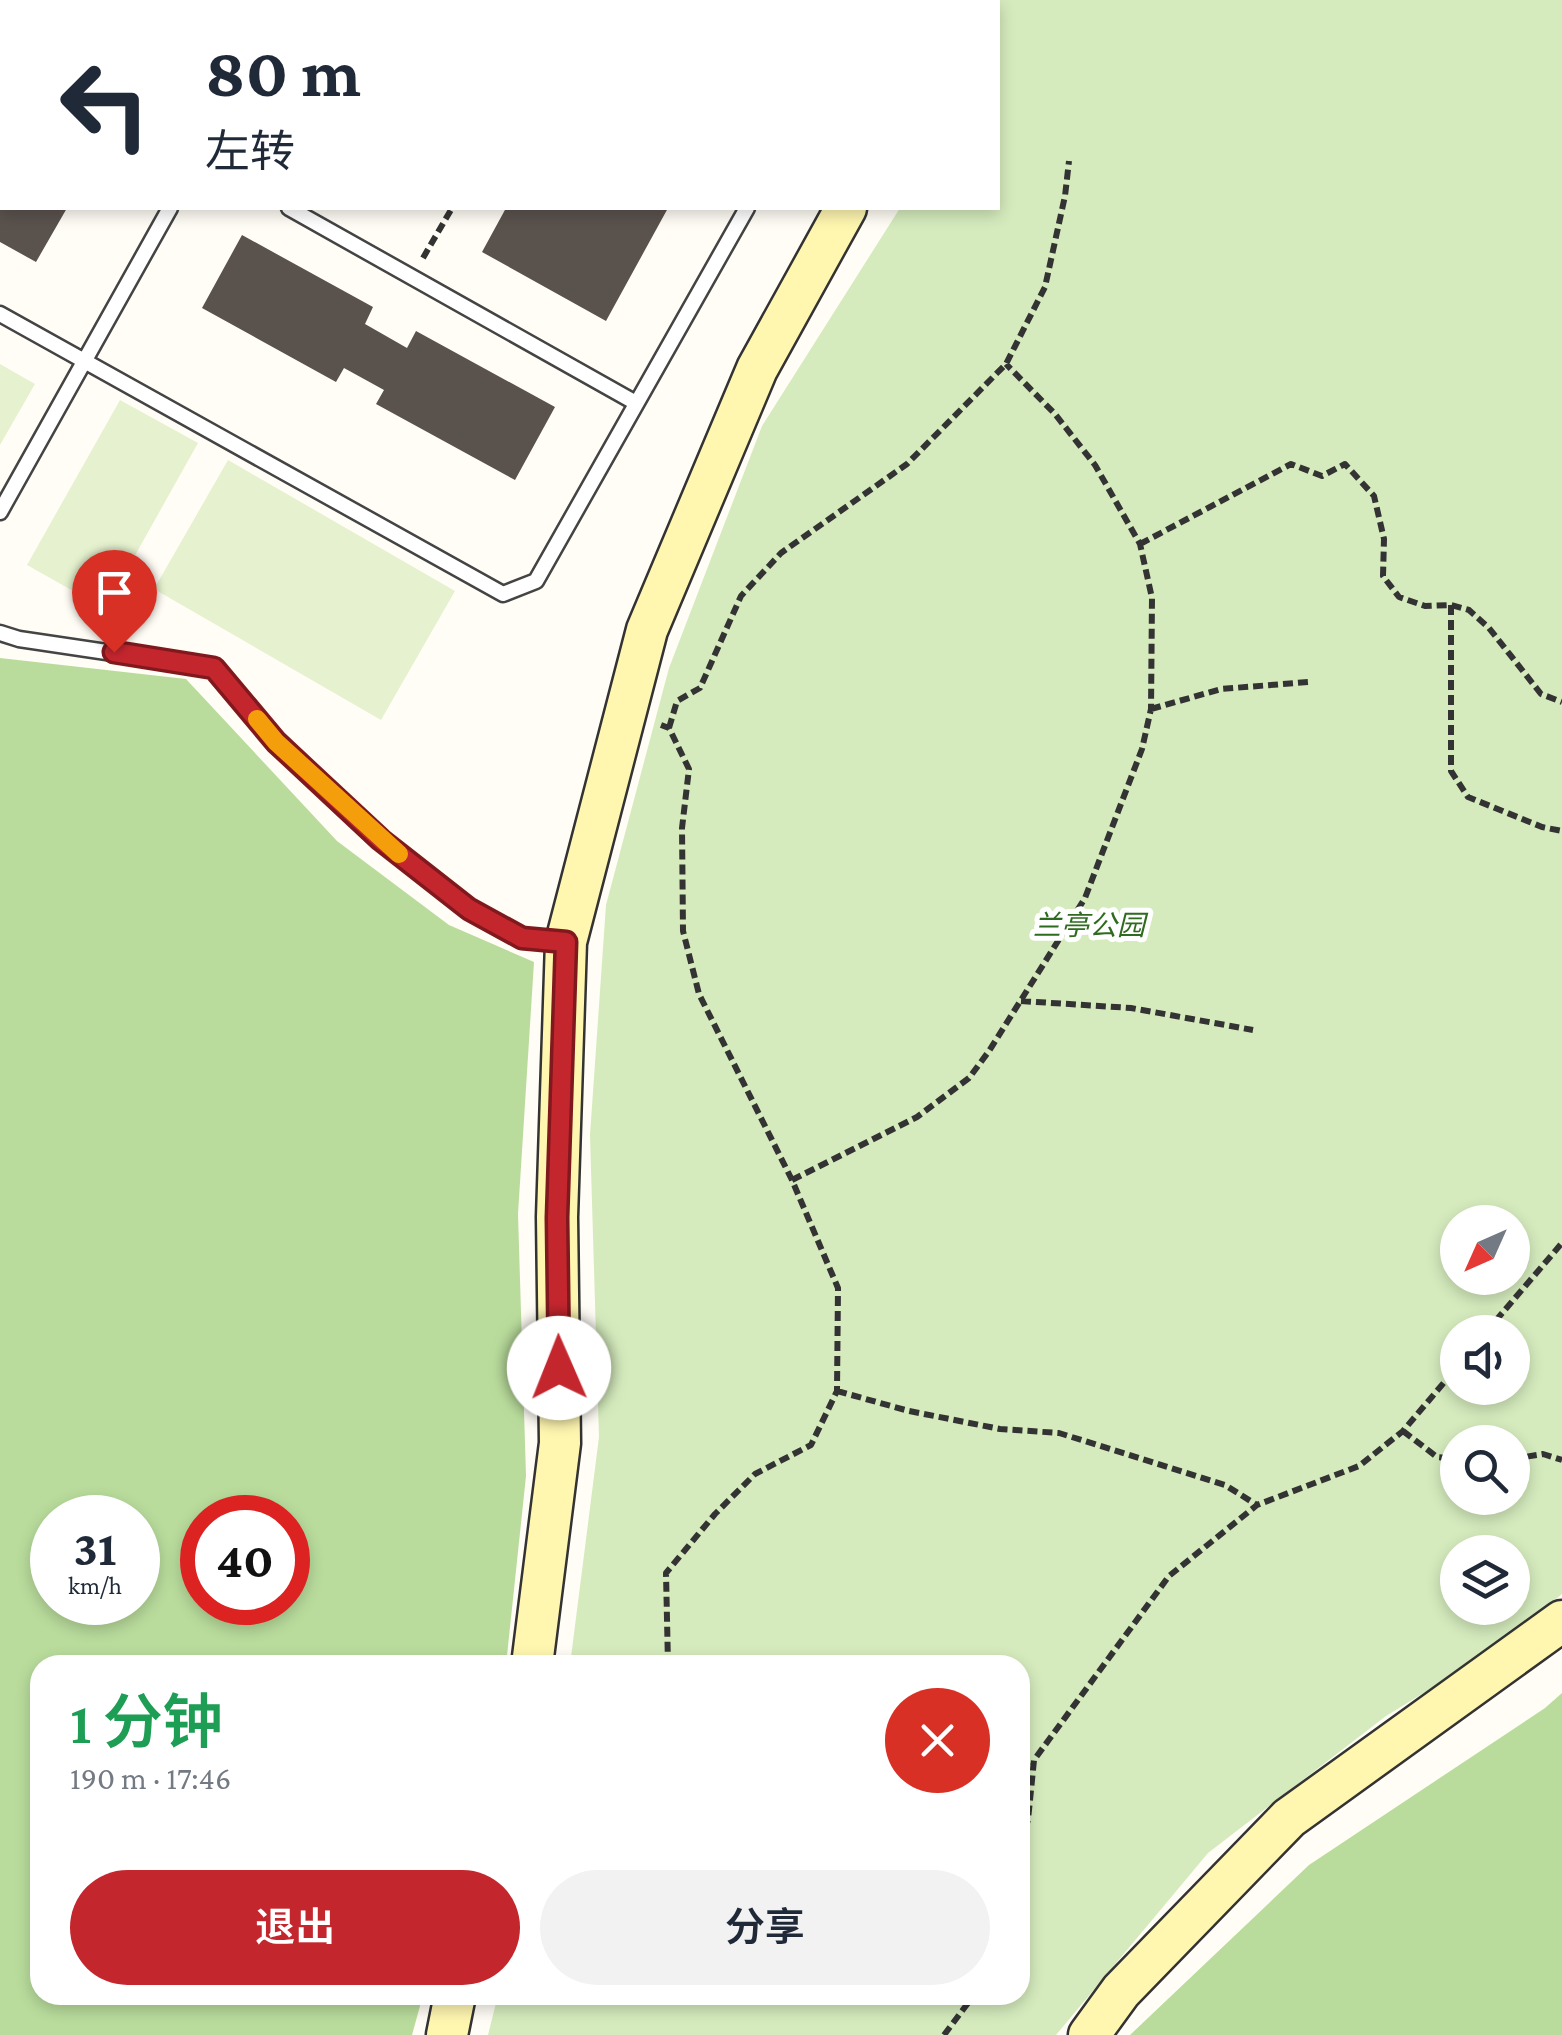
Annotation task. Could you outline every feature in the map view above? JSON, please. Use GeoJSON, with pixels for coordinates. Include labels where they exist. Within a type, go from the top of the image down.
{"type":"FeatureCollection","features":[{"type":"Feature","properties":{"kind":"street"},"geometry":{"type":"LineString","coordinates":[[533,1655],[560,1443],[557,1218],[566,942],[647,630],[757,368],[845,210]]}},
{"type":"Feature","properties":{"kind":"street"},"geometry":{"type":"LineString","coordinates":[[1089,2035],[1121,1991],[1289,1818],[1562,1621]]}},
{"type":"Feature","properties":{"kind":"street"},"geometry":{"type":"LineString","coordinates":[[446,2035],[453,2005]]}},
{"type":"Feature","properties":{"kind":"lane"},"geometry":{"type":"LineString","coordinates":[[0,512],[169,210]]}},
{"type":"Feature","properties":{"kind":"lane"},"geometry":{"type":"LineString","coordinates":[[293,210],[636,403]]}},
{"type":"Feature","properties":{"kind":"lane"},"geometry":{"type":"LineString","coordinates":[[0,314],[503,594],[536,581],[746,210]]}},
{"type":"Feature","properties":{"kind":"lane"},"geometry":{"type":"LineString","coordinates":[[0,633],[18,640],[214,668],[276,742],[381,840],[469,909],[522,938],[566,942]]}},
{"type":"Feature","properties":{"kind":"path"},"geometry":{"type":"LineString","coordinates":[[668,728],[677,701],[700,688],[741,596],[781,554],[907,464],[1006,364],[1044,287],[1069,161]]}},
{"type":"Feature","properties":{"kind":"path"},"geometry":{"type":"LineString","coordinates":[[413,276],[451,210]]}},
{"type":"Feature","properties":{"kind":"path"},"geometry":{"type":"LineString","coordinates":[[792,1180],[917,1117],[969,1078],[1085,898],[1142,749],[1150,709],[1152,598],[1140,544],[1095,465],[1055,414],[1006,364]]}},
{"type":"Feature","properties":{"kind":"path"},"geometry":{"type":"LineString","coordinates":[[1140,544],[1291,464],[1322,476],[1345,464],[1374,496],[1384,540],[1384,576],[1400,597],[1425,606],[1451,605],[1468,610],[1489,628],[1541,694],[1562,702]]}},
{"type":"Feature","properties":{"kind":"path"},"geometry":{"type":"LineString","coordinates":[[1451,605],[1450,771],[1468,798],[1542,827],[1562,830]]}},
{"type":"Feature","properties":{"kind":"path"},"geometry":{"type":"LineString","coordinates":[[1150,709],[1222,689],[1308,682]]}},
{"type":"Feature","properties":{"kind":"path"},"geometry":{"type":"LineString","coordinates":[[657,723],[668,728],[689,769],[682,828],[682,931],[698,994],[792,1180],[838,1288],[837,1391],[811,1445],[755,1474],[715,1514],[666,1573],[668,1655]]}},
{"type":"Feature","properties":{"kind":"path"},"geometry":{"type":"LineString","coordinates":[[1021,1001],[1131,1008],[1253,1030]]}},
{"type":"Feature","properties":{"kind":"path"},"geometry":{"type":"LineString","coordinates":[[1501,1315],[1562,1243]]}},
{"type":"Feature","properties":{"kind":"path"},"geometry":{"type":"LineString","coordinates":[[1030,1800],[1034,1760],[1169,1576],[1257,1505],[1360,1466],[1403,1430],[1440,1387]]}},
{"type":"Feature","properties":{"kind":"path"},"geometry":{"type":"LineString","coordinates":[[837,1391],[909,1411],[1000,1429],[1058,1433],[1225,1485],[1257,1505]]}},
{"type":"Feature","properties":{"kind":"path"},"geometry":{"type":"LineString","coordinates":[[1403,1430],[1440,1457]]}},
{"type":"Feature","properties":{"kind":"path"},"geometry":{"type":"LineString","coordinates":[[1530,1456],[1544,1454],[1562,1460]]}},
{"type":"Feature","properties":{"kind":"path"},"geometry":{"type":"LineString","coordinates":[[1030,1761],[1034,1760]]}},
{"type":"Feature","properties":{"kind":"path"},"geometry":{"type":"LineString","coordinates":[[944,2035],[966,2005]]}},
{"type":"Feature","properties":{"kind":"green space","name":"兰亭公园"},"geometry":{"type":"Polygon","coordinates":[[[1000,0],[1562,0],[1562,1594],[1530,1620],[1530,1535],[1440,1535],[1440,1625],[1523,1625],[1487,1654],[1386,1716],[1208,1853],[1056,2035],[488,2035],[496,2005],[1030,2005],[1030,1655],[571,1655],[599,1437],[590,1135],[606,905],[669,668],[762,426],[899,210],[1000,210],[1000,0]]]}},
{"type":"Feature","properties":{"kind":"green space"},"geometry":{"type":"Polygon","coordinates":[[[0,364],[35,384],[0,445],[0,364]]]}},
{"type":"Feature","properties":{"kind":"green space"},"geometry":{"type":"Polygon","coordinates":[[[120,400],[198,443],[105,609],[27,565],[120,400]]]}},
{"type":"Feature","properties":{"kind":"green space"},"geometry":{"type":"Polygon","coordinates":[[[228,460],[455,591],[381,720],[154,589],[228,460]]]}},
{"type":"Feature","properties":{"kind":"green space"},"geometry":{"type":"Polygon","coordinates":[[[0,658],[186,679],[337,841],[449,925],[534,962],[518,1214],[526,1476],[507,1655],[30,1655],[30,2005],[420,2005],[412,2035],[0,2035],[0,658]]]}},
{"type":"Feature","properties":{"kind":"green space"},"geometry":{"type":"Polygon","coordinates":[[[1562,1693],[1562,2035],[1130,2035],[1309,1865],[1562,1693]]]}},
{"type":"Feature","properties":{"kind":"building"},"geometry":{"type":"Polygon","coordinates":[[[0,210],[66,210],[36,262],[0,242],[0,210]]]}},
{"type":"Feature","properties":{"kind":"building"},"geometry":{"type":"Polygon","coordinates":[[[505,210],[667,210],[606,321],[482,252],[505,210]]]}},
{"type":"Feature","properties":{"kind":"building"},"geometry":{"type":"Polygon","coordinates":[[[242,235],[373,307],[365,324],[407,348],[416,331],[555,407],[515,480],[376,404],[384,390],[344,368],[336,382],[202,308],[242,235]]]}},
{"type":"Feature","properties":{"kind":"slow traffic"},"geometry":{"type":"LineString","coordinates":[[257,719],[276,742],[399,854]]}},
{"type":"Feature","properties":{"kind":"route"},"geometry":{"type":"LineString","coordinates":[[114,652],[214,668],[276,742],[381,840],[469,909],[522,938],[566,942],[557,1218],[559,1368]]}}]}
